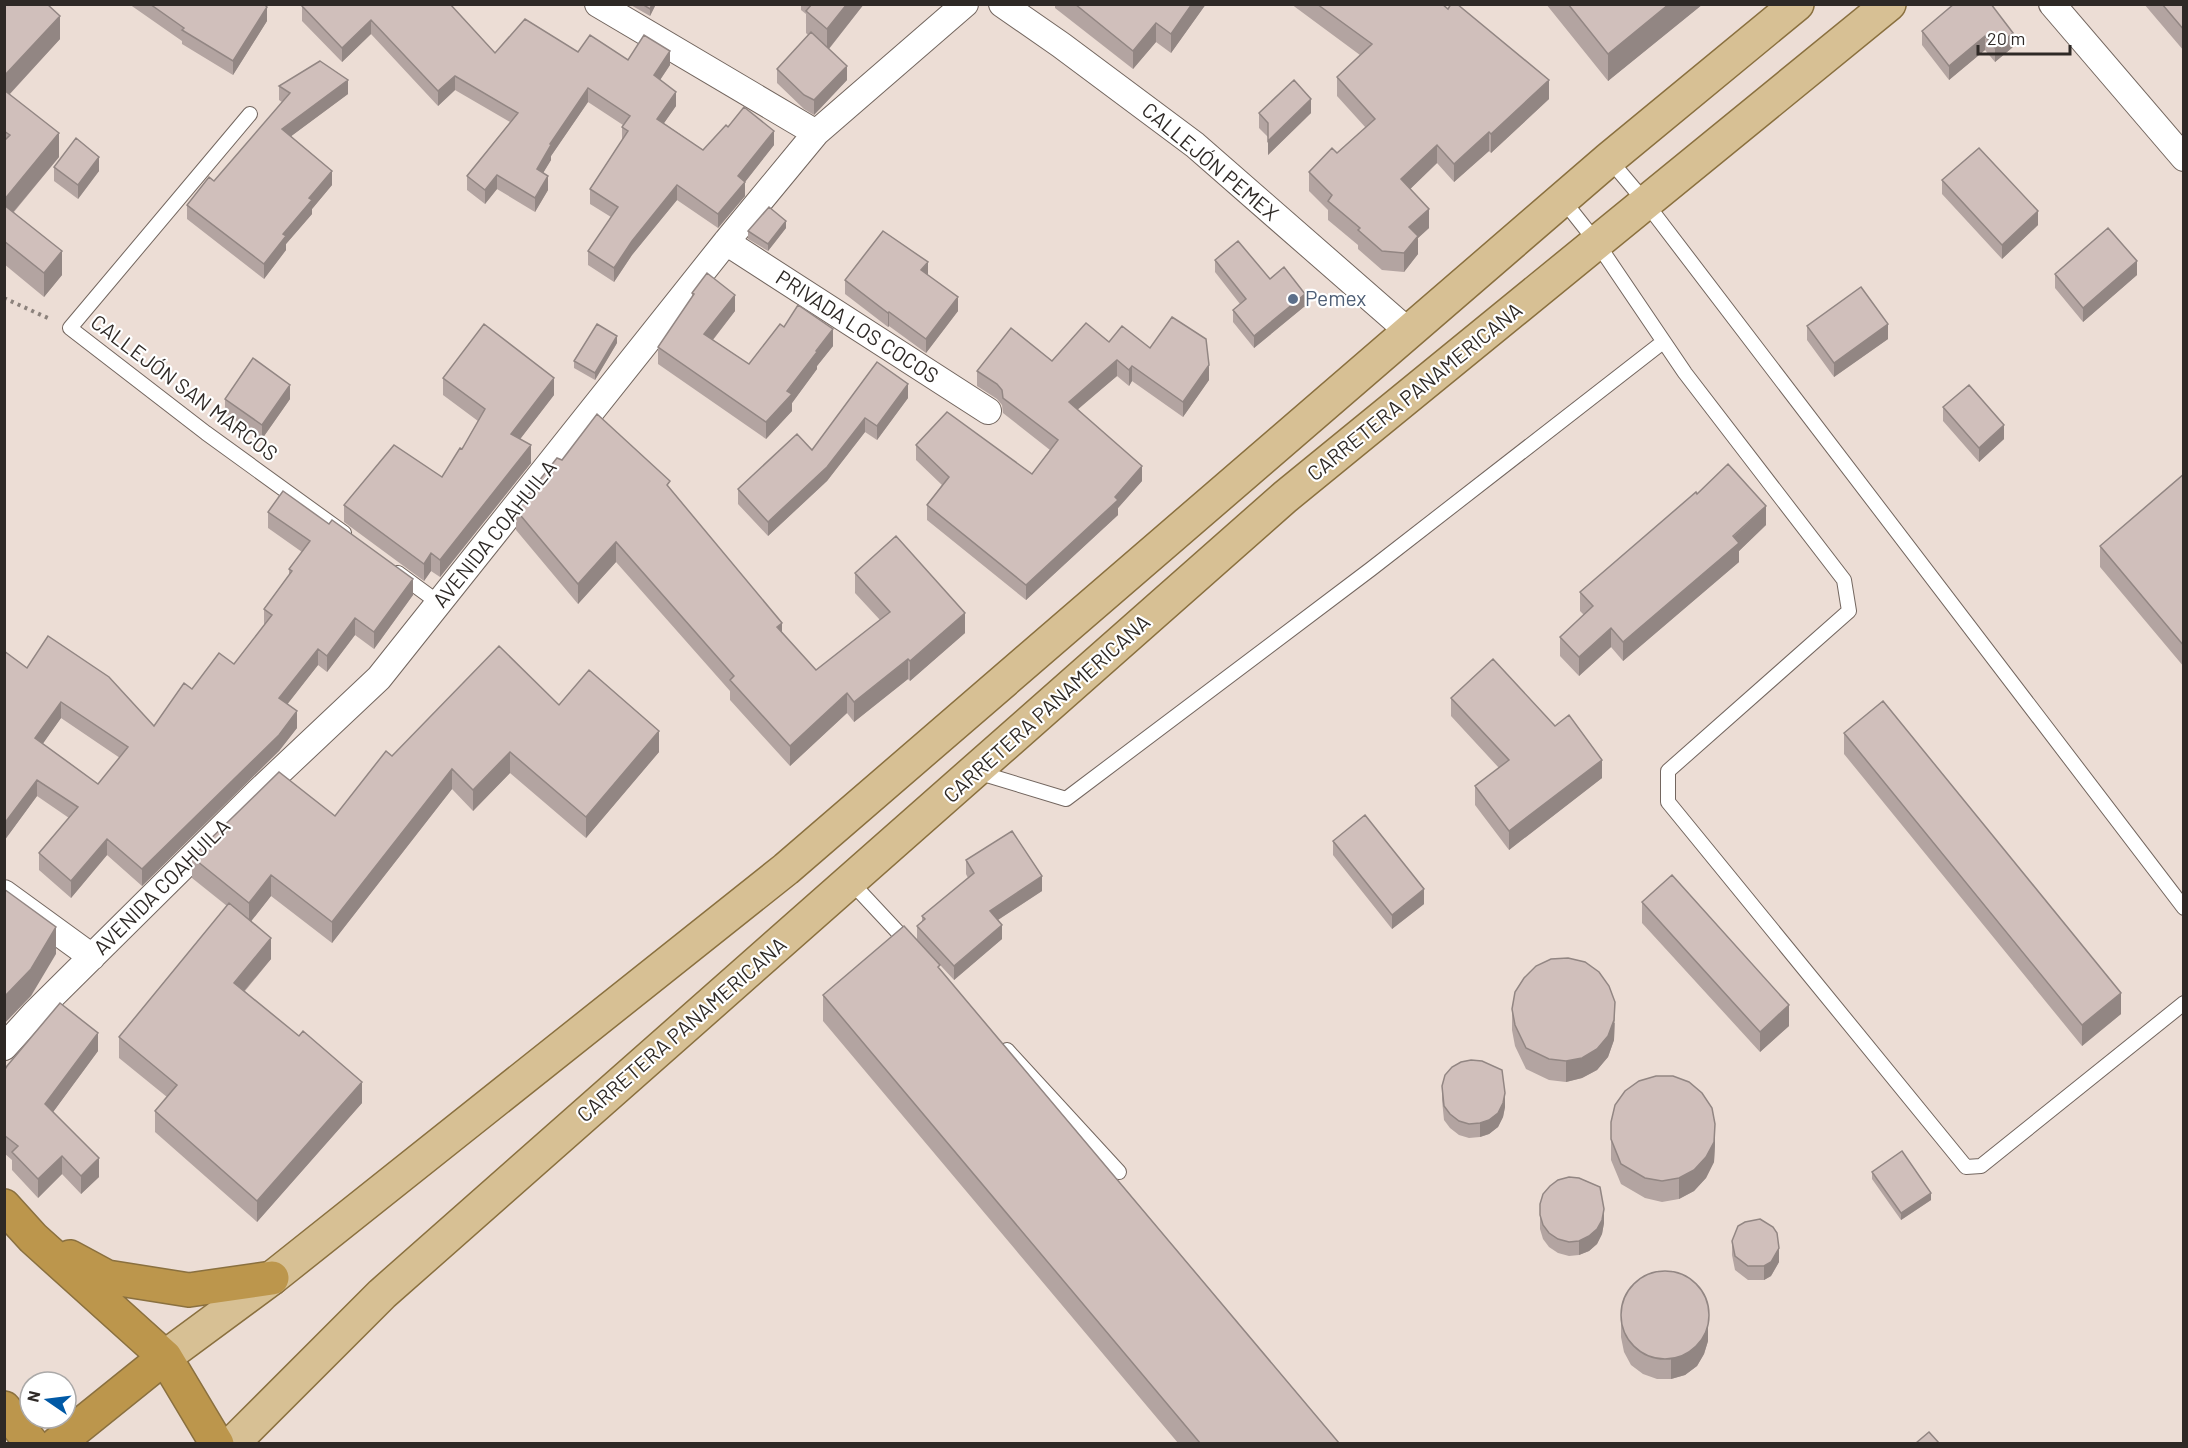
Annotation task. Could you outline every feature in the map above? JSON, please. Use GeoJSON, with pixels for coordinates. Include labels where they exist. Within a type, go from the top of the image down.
{"type":"FeatureCollection","features":[{"type":"Feature","properties":{"kind":"highway"},"geometry":{"type":"LineString","coordinates":[[4,1206],[33,1238],[165,1357],[217,1443]]}},
{"type":"Feature","properties":{"kind":"highway"},"geometry":{"type":"LineString","coordinates":[[33,1238],[107,1276],[189,1290],[272,1278]]}},
{"type":"Feature","properties":{"kind":"highway"},"geometry":{"type":"LineString","coordinates":[[57,1443],[165,1357]]}},
{"type":"Feature","properties":{"kind":"highway"},"geometry":{"type":"LineString","coordinates":[[4,1408],[32,1443]]}},
{"type":"Feature","properties":{"kind":"main road"},"geometry":{"type":"LineString","coordinates":[[165,1357],[272,1278],[786,869],[1609,159],[1797,4]]}},
{"type":"Feature","properties":{"kind":"main road","name":"CARRETERA PANAMERICANA"},"geometry":{"type":"LineString","coordinates":[[232,1443],[382,1294],[1286,497],[1889,4]]}},
{"type":"Feature","properties":{"kind":"street"},"geometry":{"type":"LineString","coordinates":[[598,4],[816,134]]}},
{"type":"Feature","properties":{"kind":"street","name":"AVENIDA COAHUILA"},"geometry":{"type":"LineString","coordinates":[[4,1047],[258,792],[379,678],[726,242],[816,134],[964,4]]}},
{"type":"Feature","properties":{"kind":"street","name":"CALLEJÓN PEMEX"},"geometry":{"type":"LineString","coordinates":[[1002,4],[1195,145],[1409,332]]}},
{"type":"Feature","properties":{"kind":"street"},"geometry":{"type":"LineString","coordinates":[[2052,4],[2184,158]]}},
{"type":"Feature","properties":{"kind":"street","name":"PRIVADA LOS COCOS"},"geometry":{"type":"LineString","coordinates":[[726,242],[988,411]]}},
{"type":"Feature","properties":{"kind":"street"},"geometry":{"type":"LineString","coordinates":[[4,893],[92,957]]}},
{"type":"Feature","properties":{"kind":"lane","name":"CALLEJÓN SAN MARCOS"},"geometry":{"type":"LineString","coordinates":[[250,114],[70,328],[206,433],[355,542]]}},
{"type":"Feature","properties":{"kind":"lane"},"geometry":{"type":"LineString","coordinates":[[1609,159],[1646,203],[2184,908]]}},
{"type":"Feature","properties":{"kind":"lane"},"geometry":{"type":"LineString","coordinates":[[1563,200],[1597,243],[1663,342],[1844,580],[1849,611],[1668,771],[1668,802],[1966,1167],[1980,1166],[2184,1003]]}},
{"type":"Feature","properties":{"kind":"lane"},"geometry":{"type":"LineString","coordinates":[[976,772],[1066,798],[1371,569],[1663,342]]}},
{"type":"Feature","properties":{"kind":"lane"},"geometry":{"type":"LineString","coordinates":[[383,562],[439,603]]}},
{"type":"Feature","properties":{"kind":"lane"},"geometry":{"type":"LineString","coordinates":[[851,882],[916,952]]}},
{"type":"Feature","properties":{"kind":"lane"},"geometry":{"type":"LineString","coordinates":[[998,1040],[1119,1172]]}},
{"type":"Feature","properties":{"kind":"path"},"geometry":{"type":"LineString","coordinates":[[4,298],[70,328]]}},
{"type":"Feature","properties":{"kind":"building"},"geometry":{"type":"Polygon","coordinates":[[[4,4],[47,4],[60,16],[4,76],[4,4]]]}},
{"type":"Feature","properties":{"kind":"building"},"geometry":{"type":"Polygon","coordinates":[[[150,4],[264,4],[267,7],[233,61],[182,30],[184,28],[150,4]]]}},
{"type":"Feature","properties":{"kind":"building"},"geometry":{"type":"Polygon","coordinates":[[[304,4],[450,4],[495,53],[525,19],[578,52],[590,35],[628,60],[644,35],[670,51],[654,75],[676,92],[657,119],[703,150],[726,125],[728,127],[744,107],[774,131],[738,176],[745,182],[718,214],[677,185],[632,241],[614,268],[588,251],[618,207],[590,189],[628,131],[622,127],[630,116],[588,88],[550,144],[537,169],[548,176],[535,198],[497,175],[485,190],[467,176],[518,113],[455,76],[438,91],[371,20],[342,48],[302,6],[304,4]]]}},
{"type":"Feature","properties":{"kind":"building"},"geometry":{"type":"Polygon","coordinates":[[[642,4],[652,4],[650,9],[642,4]]]}},
{"type":"Feature","properties":{"kind":"building"},"geometry":{"type":"Polygon","coordinates":[[[812,4],[847,4],[827,29],[806,11],[812,4]]]}},
{"type":"Feature","properties":{"kind":"building"},"geometry":{"type":"Polygon","coordinates":[[[1075,4],[1192,4],[1171,34],[1156,23],[1133,51],[1075,4]]]}},
{"type":"Feature","properties":{"kind":"building"},"geometry":{"type":"Polygon","coordinates":[[[1317,4],[1442,4],[1448,9],[1451,4],[1457,4],[1549,80],[1491,134],[1489,132],[1454,164],[1437,145],[1401,179],[1429,209],[1409,227],[1418,236],[1404,253],[1382,251],[1358,230],[1360,228],[1328,201],[1332,195],[1309,172],[1332,148],[1337,153],[1375,119],[1337,77],[1372,44],[1317,4]]]}},
{"type":"Feature","properties":{"kind":"building"},"geometry":{"type":"Polygon","coordinates":[[[1568,4],[1669,4],[1608,54],[1568,4]]]}},
{"type":"Feature","properties":{"kind":"building"},"geometry":{"type":"Polygon","coordinates":[[[1954,4],[1991,4],[2013,33],[1995,48],[1985,36],[1949,66],[1922,31],[1954,4]]]}},
{"type":"Feature","properties":{"kind":"building"},"geometry":{"type":"Polygon","coordinates":[[[2162,4],[2184,4],[2184,30],[2162,4]]]}},
{"type":"Feature","properties":{"kind":"building"},"geometry":{"type":"Polygon","coordinates":[[[811,32],[847,66],[814,100],[804,95],[777,69],[811,32]]]}},
{"type":"Feature","properties":{"kind":"building"},"geometry":{"type":"Polygon","coordinates":[[[320,61],[348,80],[282,129],[332,171],[309,198],[312,200],[283,234],[286,236],[264,264],[187,205],[209,177],[214,181],[290,93],[279,86],[320,61]]]}},
{"type":"Feature","properties":{"kind":"building"},"geometry":{"type":"Polygon","coordinates":[[[1294,80],[1311,99],[1268,141],[1268,123],[1259,113],[1294,80]]]}},
{"type":"Feature","properties":{"kind":"building"},"geometry":{"type":"Polygon","coordinates":[[[4,90],[59,133],[4,200],[4,141],[10,135],[4,131],[4,90]]]}},
{"type":"Feature","properties":{"kind":"building"},"geometry":{"type":"Polygon","coordinates":[[[76,138],[99,157],[78,185],[54,167],[76,138]]]}},
{"type":"Feature","properties":{"kind":"building"},"geometry":{"type":"Polygon","coordinates":[[[1979,148],[2038,211],[2002,245],[1942,180],[1979,148]]]}},
{"type":"Feature","properties":{"kind":"building"},"geometry":{"type":"Polygon","coordinates":[[[4,205],[62,251],[44,273],[4,241],[4,205]]]}},
{"type":"Feature","properties":{"kind":"building"},"geometry":{"type":"Polygon","coordinates":[[[769,207],[786,221],[768,244],[748,231],[769,207]]]}},
{"type":"Feature","properties":{"kind":"building"},"geometry":{"type":"Polygon","coordinates":[[[2108,228],[2137,261],[2083,308],[2055,274],[2108,228]]]}},
{"type":"Feature","properties":{"kind":"building"},"geometry":{"type":"Polygon","coordinates":[[[883,231],[928,262],[921,270],[958,297],[926,339],[845,280],[883,231]]]}},
{"type":"Feature","properties":{"kind":"building"},"geometry":{"type":"Polygon","coordinates":[[[1238,241],[1270,279],[1284,267],[1305,294],[1254,336],[1233,310],[1246,299],[1215,260],[1238,241]]]}},
{"type":"Feature","properties":{"kind":"building"},"geometry":{"type":"Polygon","coordinates":[[[707,273],[735,295],[704,334],[749,364],[780,324],[784,327],[798,305],[833,329],[787,391],[792,394],[766,422],[658,347],[707,273]]]}},
{"type":"Feature","properties":{"kind":"building"},"geometry":{"type":"Polygon","coordinates":[[[1861,287],[1888,324],[1834,363],[1807,326],[1861,287]]]}},
{"type":"Feature","properties":{"kind":"building"},"geometry":{"type":"Polygon","coordinates":[[[1172,317],[1206,339],[1209,365],[1183,402],[1132,366],[1129,370],[1117,360],[1069,402],[1142,466],[1115,497],[1118,500],[1026,585],[927,505],[949,477],[916,445],[947,412],[1032,474],[1058,440],[1003,398],[1002,390],[997,384],[977,371],[1011,328],[1052,361],[1086,323],[1109,342],[1122,326],[1150,348],[1172,317]]]}},
{"type":"Feature","properties":{"kind":"building"},"geometry":{"type":"Polygon","coordinates":[[[484,324],[554,378],[511,434],[531,445],[440,560],[431,553],[424,564],[344,505],[394,445],[442,477],[460,448],[462,449],[485,409],[443,378],[484,324]]]}},
{"type":"Feature","properties":{"kind":"building"},"geometry":{"type":"Polygon","coordinates":[[[597,324],[617,336],[595,373],[574,361],[597,324]]]}},
{"type":"Feature","properties":{"kind":"building"},"geometry":{"type":"Polygon","coordinates":[[[253,358],[290,385],[262,425],[225,399],[253,358]]]}},
{"type":"Feature","properties":{"kind":"building"},"geometry":{"type":"Polygon","coordinates":[[[877,362],[908,384],[877,426],[865,418],[827,467],[768,522],[738,489],[797,434],[812,450],[877,362]]]}},
{"type":"Feature","properties":{"kind":"building"},"geometry":{"type":"Polygon","coordinates":[[[1969,385],[2004,425],[1979,448],[1943,407],[1969,385]]]}},
{"type":"Feature","properties":{"kind":"building"},"geometry":{"type":"Polygon","coordinates":[[[597,414],[670,481],[667,485],[782,623],[777,627],[816,670],[890,612],[855,573],[896,536],[965,613],[910,661],[908,659],[854,702],[847,693],[790,746],[730,680],[734,676],[616,542],[578,584],[516,510],[557,458],[562,460],[597,414]]]}},
{"type":"Feature","properties":{"kind":"building"},"geometry":{"type":"Polygon","coordinates":[[[1728,464],[1766,506],[1733,536],[1739,543],[1623,642],[1611,628],[1579,657],[1560,637],[1593,606],[1580,592],[1696,492],[1697,494],[1728,464]]]}},
{"type":"Feature","properties":{"kind":"building"},"geometry":{"type":"Polygon","coordinates":[[[2184,474],[2184,646],[2100,546],[2184,474]]]}},
{"type":"Feature","properties":{"kind":"building"},"geometry":{"type":"Polygon","coordinates":[[[283,491],[329,524],[332,520],[413,579],[374,632],[355,618],[327,656],[318,649],[279,698],[297,711],[279,735],[142,869],[107,839],[71,881],[39,853],[78,807],[37,780],[4,824],[4,651],[27,668],[48,636],[109,677],[154,726],[184,683],[192,689],[219,653],[234,664],[272,615],[264,609],[292,571],[289,569],[310,541],[268,512],[283,491]],[[61,702],[35,738],[98,784],[128,747],[61,702]]]}},
{"type":"Feature","properties":{"kind":"building"},"geometry":{"type":"Polygon","coordinates":[[[499,646],[559,705],[589,670],[659,731],[586,817],[510,752],[473,790],[452,769],[332,922],[271,875],[249,903],[192,857],[279,772],[335,816],[386,751],[392,756],[499,646]]]}},
{"type":"Feature","properties":{"kind":"building"},"geometry":{"type":"Polygon","coordinates":[[[1493,659],[1555,726],[1569,715],[1602,760],[1509,831],[1475,786],[1509,760],[1451,698],[1493,659]]]}},
{"type":"Feature","properties":{"kind":"building"},"geometry":{"type":"Polygon","coordinates":[[[1883,701],[2121,993],[2082,1025],[1844,733],[1883,701]]]}},
{"type":"Feature","properties":{"kind":"building"},"geometry":{"type":"Polygon","coordinates":[[[1365,815],[1424,889],[1392,915],[1333,841],[1365,815]]]}},
{"type":"Feature","properties":{"kind":"building"},"geometry":{"type":"Polygon","coordinates":[[[1012,831],[1042,876],[990,911],[1002,925],[954,966],[917,926],[925,919],[922,916],[974,873],[966,860],[1012,831]]]}},
{"type":"Feature","properties":{"kind":"building"},"geometry":{"type":"Polygon","coordinates":[[[1672,875],[1789,1005],[1760,1032],[1642,902],[1672,875]]]}},
{"type":"Feature","properties":{"kind":"building"},"geometry":{"type":"Polygon","coordinates":[[[4,889],[56,927],[31,969],[4,997],[4,889]]]}},
{"type":"Feature","properties":{"kind":"building"},"geometry":{"type":"Polygon","coordinates":[[[229,903],[271,938],[234,983],[299,1036],[303,1031],[362,1082],[257,1201],[155,1111],[177,1085],[119,1037],[229,903]]]}},
{"type":"Feature","properties":{"kind":"building"},"geometry":{"type":"Polygon","coordinates":[[[904,926],[940,965],[938,967],[1339,1443],[1200,1443],[823,995],[904,926]]]}},
{"type":"Feature","properties":{"kind":"building"},"geometry":{"type":"Polygon","coordinates":[[[1568,958],[1585,962],[1599,972],[1609,986],[1615,1002],[1614,1020],[1608,1036],[1597,1049],[1582,1058],[1566,1061],[1549,1059],[1526,1048],[1515,1025],[1512,1009],[1515,992],[1536,966],[1551,959],[1568,958]]]}},
{"type":"Feature","properties":{"kind":"building"},"geometry":{"type":"Polygon","coordinates":[[[60,1003],[98,1033],[45,1104],[99,1158],[81,1176],[62,1156],[38,1179],[12,1152],[18,1146],[4,1135],[4,1071],[60,1003]]]}},
{"type":"Feature","properties":{"kind":"building"},"geometry":{"type":"Polygon","coordinates":[[[1471,1060],[1482,1061],[1502,1070],[1505,1093],[1498,1113],[1489,1120],[1469,1124],[1459,1121],[1444,1106],[1442,1086],[1445,1075],[1452,1067],[1471,1060]]]}},
{"type":"Feature","properties":{"kind":"building"},"geometry":{"type":"Polygon","coordinates":[[[1656,1076],[1673,1076],[1689,1082],[1702,1093],[1712,1108],[1715,1124],[1714,1142],[1706,1157],[1694,1170],[1679,1178],[1662,1181],[1645,1178],[1621,1164],[1611,1139],[1611,1122],[1615,1105],[1625,1091],[1639,1081],[1656,1076]]]}},
{"type":"Feature","properties":{"kind":"building"},"geometry":{"type":"Polygon","coordinates":[[[1902,1151],[1931,1193],[1901,1213],[1872,1172],[1902,1151]]]}},
{"type":"Feature","properties":{"kind":"building"},"geometry":{"type":"Polygon","coordinates":[[[1569,1177],[1579,1178],[1600,1187],[1604,1209],[1597,1229],[1579,1241],[1569,1242],[1549,1233],[1543,1225],[1540,1204],[1543,1194],[1550,1186],[1558,1180],[1569,1177]]]}},
{"type":"Feature","properties":{"kind":"building"},"geometry":{"type":"Polygon","coordinates":[[[1760,1219],[1773,1227],[1777,1233],[1779,1248],[1771,1262],[1764,1266],[1748,1266],[1735,1256],[1732,1241],[1738,1226],[1760,1219]]]}},
{"type":"Feature","properties":{"kind":"building"},"geometry":{"type":"Polygon","coordinates":[[[1665,1271],[1682,1275],[1696,1284],[1705,1298],[1709,1315],[1705,1332],[1696,1346],[1682,1355],[1665,1359],[1648,1355],[1634,1346],[1625,1332],[1621,1315],[1625,1298],[1634,1284],[1648,1275],[1665,1271]]]}},
{"type":"Feature","properties":{"kind":"building"},"geometry":{"type":"Polygon","coordinates":[[[1929,1432],[1939,1443],[1916,1443],[1929,1432]]]}},
{"type":"Feature","properties":{"kind":"place","name":"Pemex"},"geometry":{"type":"Point","coordinates":[1293,299]}}]}
